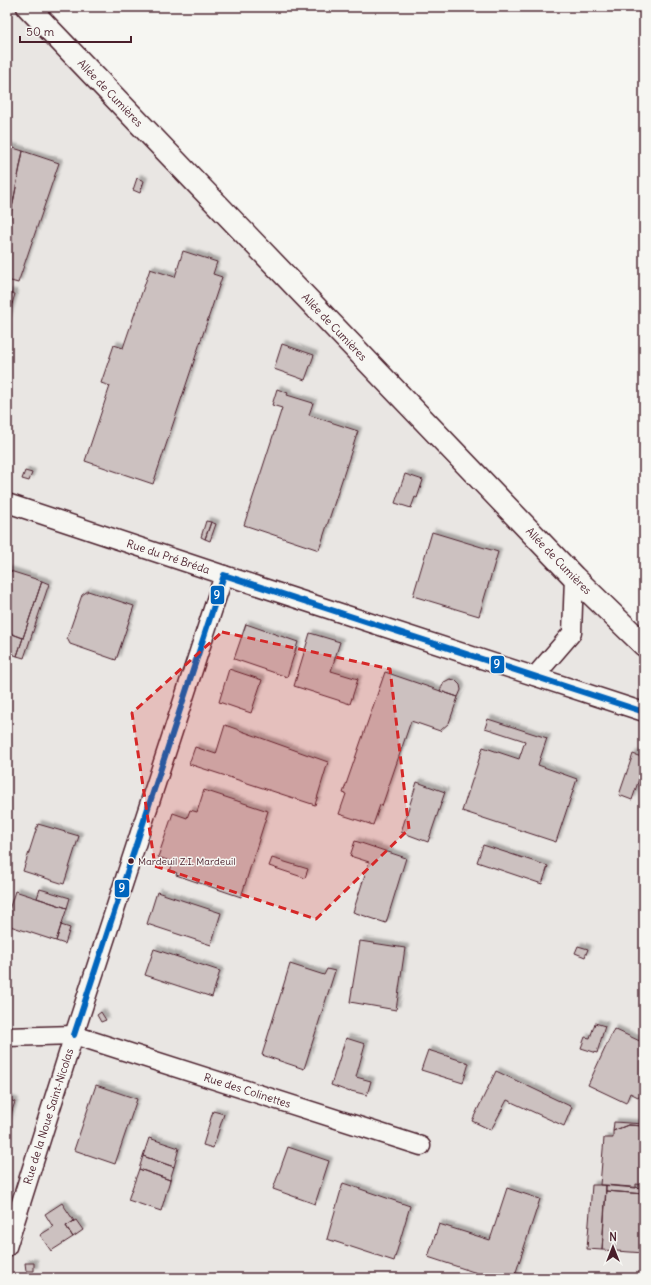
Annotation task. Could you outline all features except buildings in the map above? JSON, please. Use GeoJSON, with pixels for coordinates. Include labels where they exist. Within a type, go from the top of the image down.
{"type":"FeatureCollection","features":[{"type":"Feature","properties":{"kind":"main road","name":"Allée de Cumières"},"geometry":{"type":"LineString","coordinates":[[28,7],[574,577],[644,645]]}},
{"type":"Feature","properties":{"kind":"street","name":"Rue du Pré Bréda"},"geometry":{"type":"LineString","coordinates":[[7,503],[644,712]]}},
{"type":"Feature","properties":{"kind":"street","name":"Rue de la Noue Saint-Nicolas"},"geometry":{"type":"LineString","coordinates":[[7,1246],[74,1034],[224,575]]}},
{"type":"Feature","properties":{"kind":"street"},"geometry":{"type":"LineString","coordinates":[[535,676],[572,633],[574,577]]}},
{"type":"Feature","properties":{"kind":"street"},"geometry":{"type":"LineString","coordinates":[[7,1037],[74,1034]]}},
{"type":"Feature","properties":{"kind":"street","name":"Rue des Colinettes"},"geometry":{"type":"LineString","coordinates":[[74,1034],[421,1146]]}},
{"type":"Feature","properties":{"kind":"highlighted area"},"geometry":{"type":"Polygon","coordinates":[[[222,632],[390,669],[409,829],[316,919],[155,866],[132,713],[222,632]]]}},
{"type":"Feature","properties":{"kind":"shaded area"},"geometry":{"type":"Polygon","coordinates":[[[7,7],[13,7],[479,497],[644,659],[644,1278],[7,1278],[7,7]]]}},
{"type":"Feature","properties":{"kind":"transit line","name":"9"},"geometry":{"type":"LineString","coordinates":[[74,1035],[224,575],[644,712]]}},
{"type":"Feature","properties":{"kind":"place","name":"Mardeuil Z.I. Mardeuil"},"geometry":{"type":"Point","coordinates":[131,861]}}]}
